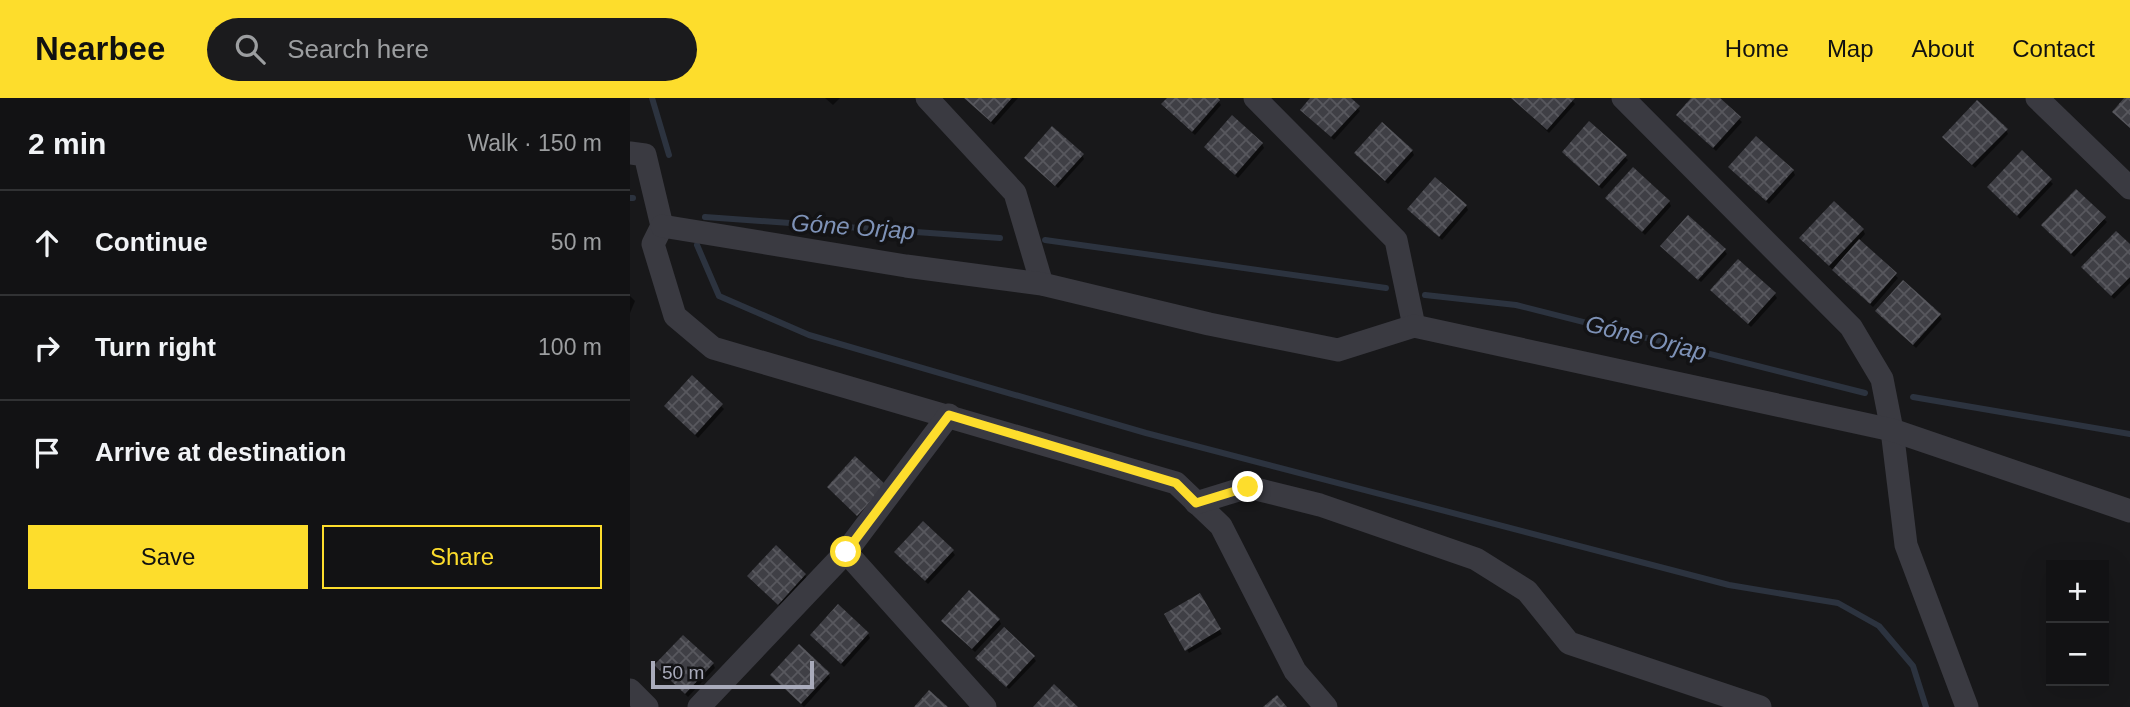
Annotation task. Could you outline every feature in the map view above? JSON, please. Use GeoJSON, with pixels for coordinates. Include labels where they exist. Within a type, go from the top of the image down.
{"type":"FeatureCollection","features":[{"type":"Feature","properties":{"kind":"street"},"geometry":{"type":"LineString","coordinates":[[926,98],[1015,193],[1042,284]]}},
{"type":"Feature","properties":{"kind":"street"},"geometry":{"type":"LineString","coordinates":[[1255,98],[1396,240],[1414,326]]}},
{"type":"Feature","properties":{"kind":"street"},"geometry":{"type":"LineString","coordinates":[[1623,98],[1851,327],[1882,379],[1892,430],[1906,545],[1967,707]]}},
{"type":"Feature","properties":{"kind":"street"},"geometry":{"type":"LineString","coordinates":[[2037,98],[2130,188]]}},
{"type":"Feature","properties":{"kind":"street"},"geometry":{"type":"LineString","coordinates":[[630,153],[645,155],[662,226],[653,244],[675,316],[713,348],[1176,483],[1221,526],[1296,671],[1326,707]]}},
{"type":"Feature","properties":{"kind":"street"},"geometry":{"type":"LineString","coordinates":[[662,226],[906,266],[1042,284],[1209,324],[1338,350],[1414,326],[1892,430],[2130,511]]}},
{"type":"Feature","properties":{"kind":"street"},"geometry":{"type":"LineString","coordinates":[[699,707],[846,552],[949,415]]}},
{"type":"Feature","properties":{"kind":"street"},"geometry":{"type":"LineString","coordinates":[[1196,503],[1248,487],[1320,505],[1476,559],[1527,591],[1569,643],[1760,707]]}},
{"type":"Feature","properties":{"kind":"street"},"geometry":{"type":"LineString","coordinates":[[846,552],[985,707]]}},
{"type":"Feature","properties":{"kind":"street"},"geometry":{"type":"LineString","coordinates":[[630,690],[648,707]]}},
{"type":"Feature","properties":{"kind":"building"},"geometry":{"type":"Polygon","coordinates":[[[964,98],[1012,98],[991,122],[964,98]]]}},
{"type":"Feature","properties":{"kind":"building"},"geometry":{"type":"Polygon","coordinates":[[[1167,98],[1220,100],[1192,132],[1161,104],[1167,98]]]}},
{"type":"Feature","properties":{"kind":"building"},"geometry":{"type":"Polygon","coordinates":[[[1310,98],[1351,98],[1360,106],[1331,137],[1300,110],[1310,98]]]}},
{"type":"Feature","properties":{"kind":"building"},"geometry":{"type":"Polygon","coordinates":[[[1511,98],[1575,98],[1547,130],[1511,98]]]}},
{"type":"Feature","properties":{"kind":"building"},"geometry":{"type":"Polygon","coordinates":[[[1691,98],[1720,98],[1741,117],[1713,148],[1676,115],[1691,98]]]}},
{"type":"Feature","properties":{"kind":"building"},"geometry":{"type":"Polygon","coordinates":[[[2124,98],[2130,98],[2130,128],[2112,112],[2124,98]]]}},
{"type":"Feature","properties":{"kind":"building"},"geometry":{"type":"Polygon","coordinates":[[[1977,100],[2008,129],[1972,165],[1942,137],[1977,100]]]}},
{"type":"Feature","properties":{"kind":"building"},"geometry":{"type":"Polygon","coordinates":[[[1232,115],[1263,143],[1235,175],[1204,147],[1232,115]]]}},
{"type":"Feature","properties":{"kind":"building"},"geometry":{"type":"Polygon","coordinates":[[[1589,121],[1627,155],[1599,186],[1562,152],[1589,121]]]}},
{"type":"Feature","properties":{"kind":"building"},"geometry":{"type":"Polygon","coordinates":[[[1382,122],[1413,150],[1385,181],[1354,153],[1382,122]]]}},
{"type":"Feature","properties":{"kind":"building"},"geometry":{"type":"Polygon","coordinates":[[[1052,126],[1084,154],[1055,186],[1024,158],[1052,126]]]}},
{"type":"Feature","properties":{"kind":"building"},"geometry":{"type":"Polygon","coordinates":[[[1756,136],[1794,170],[1766,201],[1728,167],[1756,136]]]}},
{"type":"Feature","properties":{"kind":"building"},"geometry":{"type":"Polygon","coordinates":[[[2022,150],[2052,179],[2017,216],[1987,187],[2022,150]]]}},
{"type":"Feature","properties":{"kind":"building"},"geometry":{"type":"Polygon","coordinates":[[[1633,167],[1670,201],[1642,232],[1605,198],[1633,167]]]}},
{"type":"Feature","properties":{"kind":"building"},"geometry":{"type":"Polygon","coordinates":[[[1435,177],[1467,205],[1439,237],[1407,209],[1435,177]]]}},
{"type":"Feature","properties":{"kind":"building"},"geometry":{"type":"Polygon","coordinates":[[[2076,189],[2106,217],[2071,254],[2041,225],[2076,189]]]}},
{"type":"Feature","properties":{"kind":"building"},"geometry":{"type":"Polygon","coordinates":[[[1834,201],[1864,229],[1829,266],[1799,238],[1834,201]]]}},
{"type":"Feature","properties":{"kind":"building"},"geometry":{"type":"Polygon","coordinates":[[[1688,215],[1726,249],[1698,280],[1660,246],[1688,215]]]}},
{"type":"Feature","properties":{"kind":"building"},"geometry":{"type":"Polygon","coordinates":[[[2116,231],[2130,244],[2130,277],[2111,296],[2081,267],[2116,231]]]}},
{"type":"Feature","properties":{"kind":"building"},"geometry":{"type":"Polygon","coordinates":[[[1859,239],[1897,273],[1870,304],[1832,270],[1859,239]]]}},
{"type":"Feature","properties":{"kind":"building"},"geometry":{"type":"Polygon","coordinates":[[[1738,259],[1776,293],[1748,324],[1710,290],[1738,259]]]}},
{"type":"Feature","properties":{"kind":"building"},"geometry":{"type":"Polygon","coordinates":[[[1903,280],[1941,314],[1913,345],[1875,311],[1903,280]]]}},
{"type":"Feature","properties":{"kind":"building"},"geometry":{"type":"Polygon","coordinates":[[[692,375],[723,404],[695,435],[664,406],[692,375]]]}},
{"type":"Feature","properties":{"kind":"building"},"geometry":{"type":"Polygon","coordinates":[[[855,456],[886,485],[857,516],[827,487],[855,456]]]}},
{"type":"Feature","properties":{"kind":"building"},"geometry":{"type":"Polygon","coordinates":[[[923,521],[954,550],[925,581],[894,552],[923,521]]]}},
{"type":"Feature","properties":{"kind":"building"},"geometry":{"type":"Polygon","coordinates":[[[776,545],[806,574],[778,605],[747,576],[776,545]]]}},
{"type":"Feature","properties":{"kind":"building"},"geometry":{"type":"Polygon","coordinates":[[[969,590],[1000,619],[972,649],[941,621],[969,590]]]}},
{"type":"Feature","properties":{"kind":"building"},"geometry":{"type":"Polygon","coordinates":[[[1200,593],[1221,629],[1185,651],[1164,614],[1200,593]]]}},
{"type":"Feature","properties":{"kind":"building"},"geometry":{"type":"Polygon","coordinates":[[[838,604],[869,633],[841,664],[810,635],[838,604]]]}},
{"type":"Feature","properties":{"kind":"building"},"geometry":{"type":"Polygon","coordinates":[[[1004,627],[1035,656],[1006,687],[975,658],[1004,627]]]}},
{"type":"Feature","properties":{"kind":"building"},"geometry":{"type":"Polygon","coordinates":[[[683,635],[714,663],[685,694],[654,665],[683,635]]]}},
{"type":"Feature","properties":{"kind":"building"},"geometry":{"type":"Polygon","coordinates":[[[799,644],[830,673],[801,704],[770,675],[799,644]]]}},
{"type":"Feature","properties":{"kind":"building"},"geometry":{"type":"Polygon","coordinates":[[[1054,684],[1078,707],[1033,707],[1054,684]]]}},
{"type":"Feature","properties":{"kind":"building"},"geometry":{"type":"Polygon","coordinates":[[[929,690],[948,707],[914,707],[929,690]]]}},
{"type":"Feature","properties":{"kind":"building"},"geometry":{"type":"Polygon","coordinates":[[[1277,695],[1287,707],[1263,707],[1277,695]]]}},
{"type":"Feature","properties":{"kind":"waterway"},"geometry":{"type":"LineString","coordinates":[[652,98],[669,155]]}},
{"type":"Feature","properties":{"kind":"waterway","name":"Góne Orjap"},"geometry":{"type":"LineString","coordinates":[[705,217],[1000,238]]}},
{"type":"Feature","properties":{"kind":"waterway","name":"Góne Orjap"},"geometry":{"type":"LineString","coordinates":[[1045,240],[1386,288]]}},
{"type":"Feature","properties":{"kind":"waterway"},"geometry":{"type":"LineString","coordinates":[[697,245],[719,296],[809,335],[1146,433],[1729,585],[1838,603],[1879,626],[1913,666],[1926,707]]}},
{"type":"Feature","properties":{"kind":"waterway","name":"Góne Orjap"},"geometry":{"type":"LineString","coordinates":[[1425,295],[1516,305],[1865,393]]}},
{"type":"Feature","properties":{"kind":"waterway","name":"Góne Orjap"},"geometry":{"type":"LineString","coordinates":[[1913,397],[2130,434]]}},
{"type":"Feature","properties":{"kind":"route"},"geometry":{"type":"LineString","coordinates":[[846,552],[949,415],[1176,483],[1196,503],[1248,487]]}}]}
